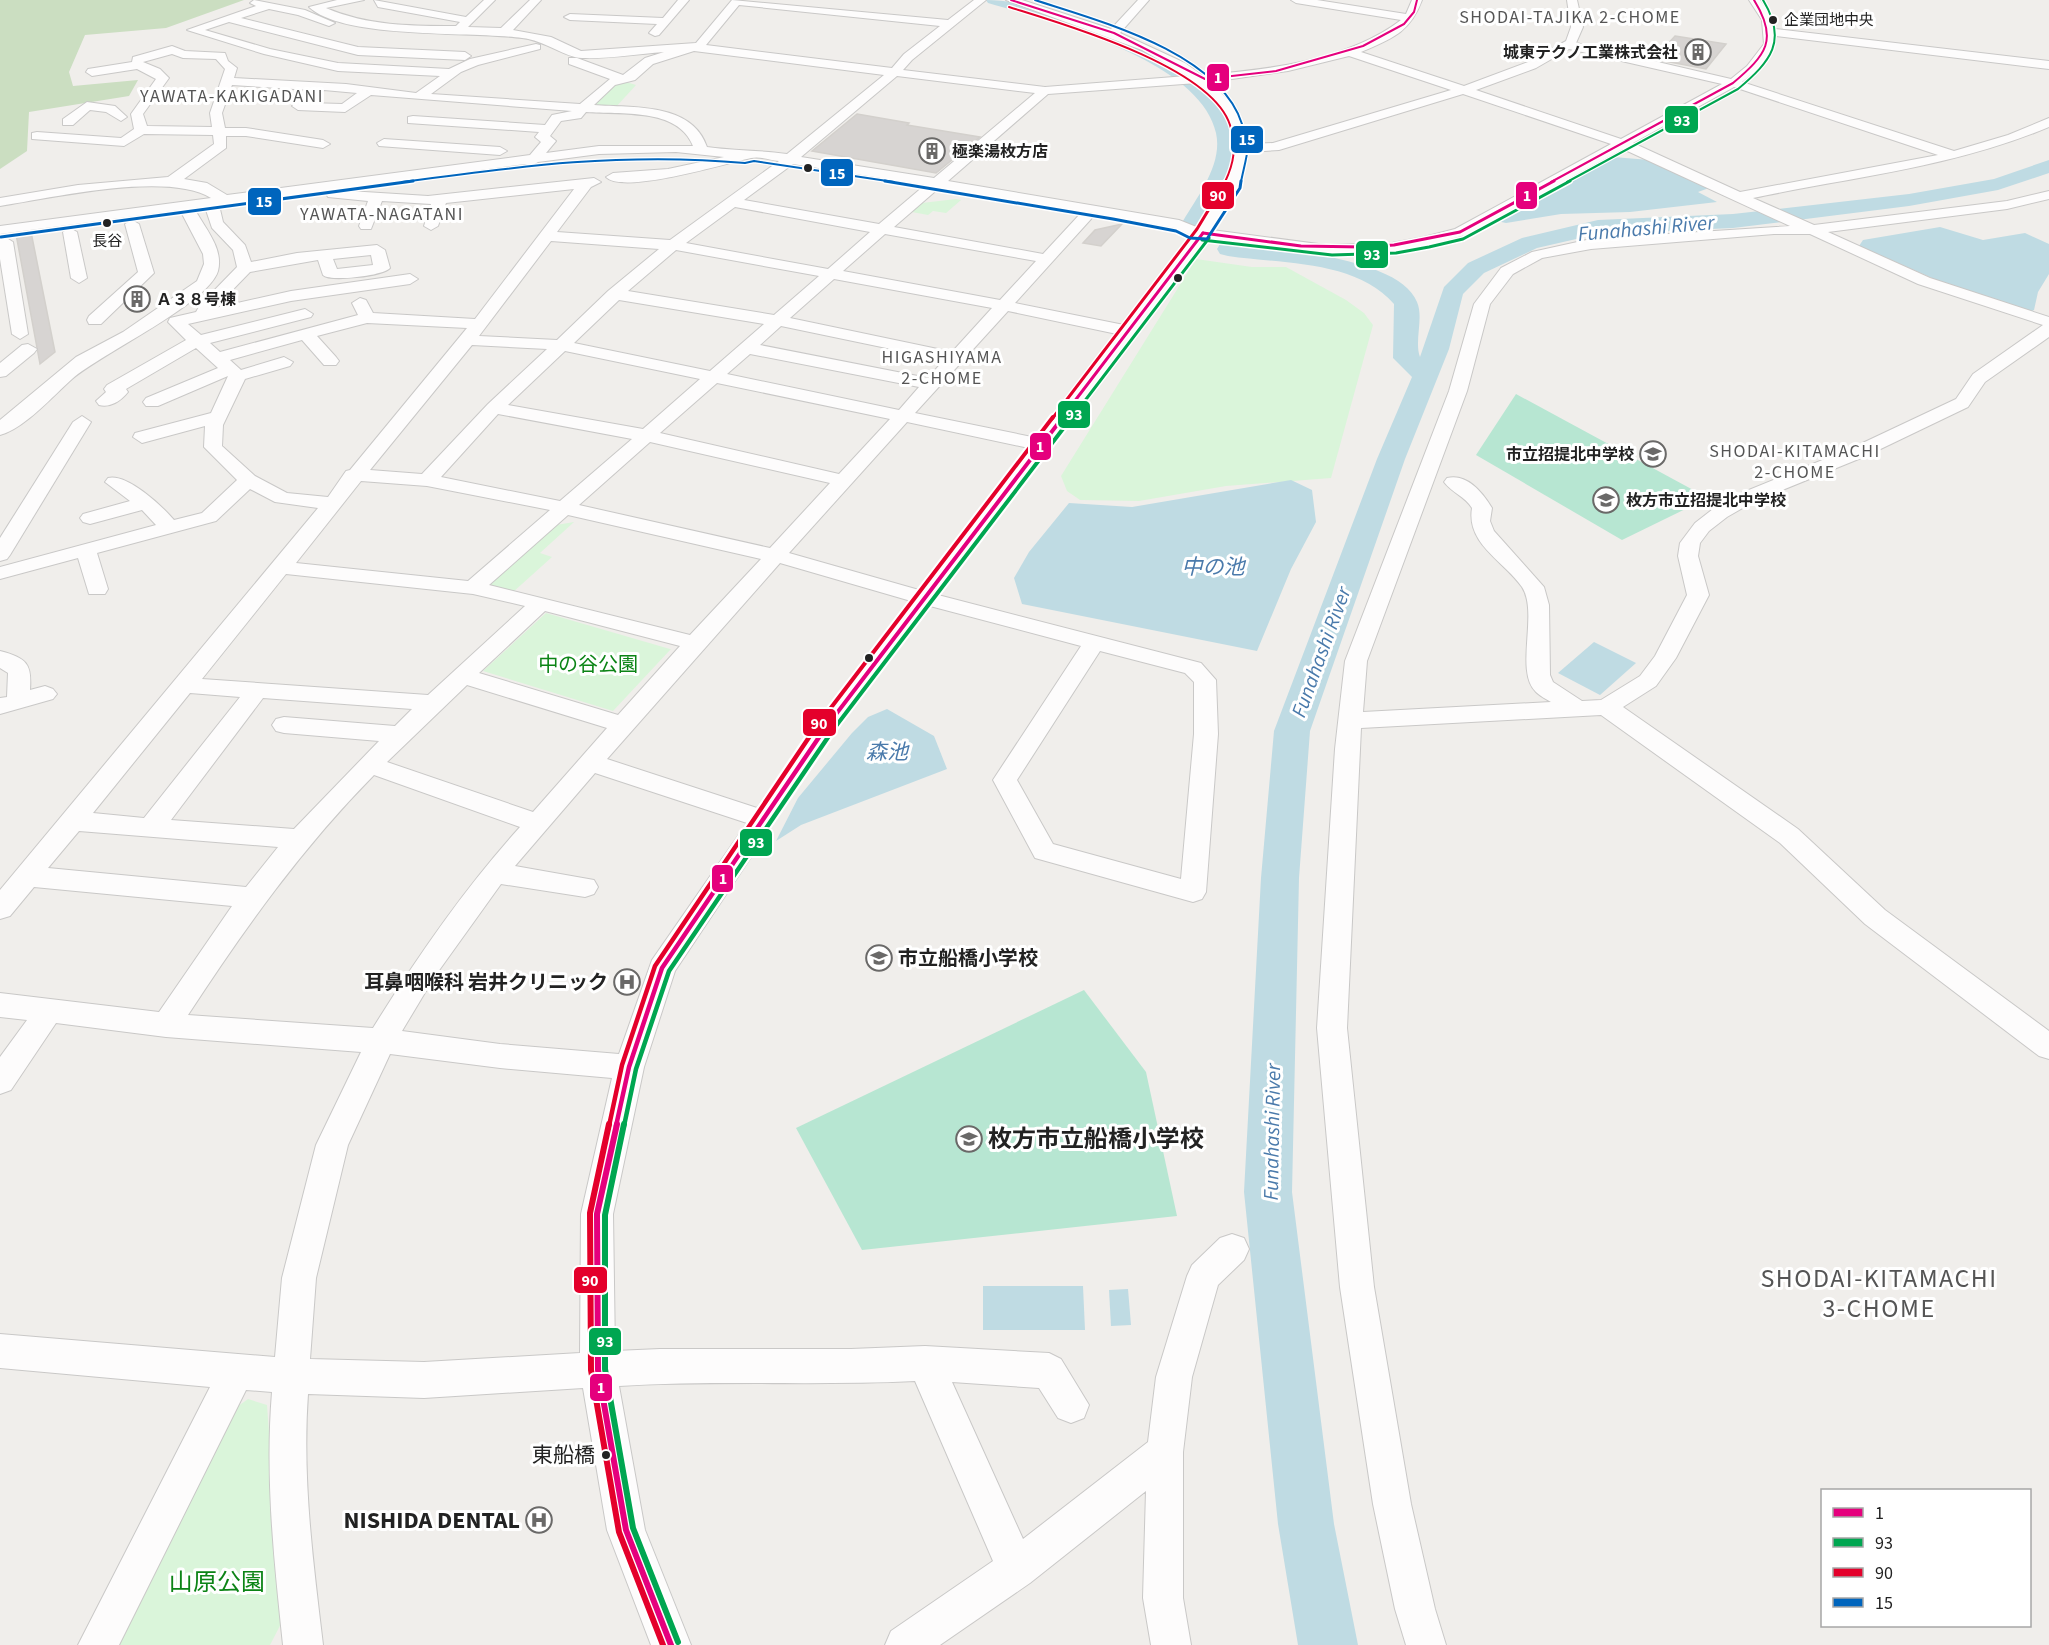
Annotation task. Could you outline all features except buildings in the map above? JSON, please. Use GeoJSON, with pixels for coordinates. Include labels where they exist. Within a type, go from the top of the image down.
{"type":"FeatureCollection","features":[{"type":"Feature","properties":{"kind":"street"},"geometry":{"type":"LineString","coordinates":[[255,3],[314,7],[359,0]]}},
{"type":"Feature","properties":{"kind":"street"},"geometry":{"type":"LineString","coordinates":[[379,0],[382,5],[390,8],[468,20]]}},
{"type":"Feature","properties":{"kind":"street"},"geometry":{"type":"LineString","coordinates":[[504,32],[536,0]]}},
{"type":"Feature","properties":{"kind":"street"},"geometry":{"type":"LineString","coordinates":[[639,52],[684,0]]}},
{"type":"Feature","properties":{"kind":"street"},"geometry":{"type":"LineString","coordinates":[[427,480],[494,408],[614,294],[672,245],[787,161],[895,72],[908,57],[981,0]]}},
{"type":"Feature","properties":{"kind":"street"},"geometry":{"type":"LineString","coordinates":[[671,1645],[626,1530],[598,1370],[597,1214],[629,1067],[662,968],[823,731],[1128,331],[1235,181],[1242,148],[1239,128],[1234,117],[1166,58],[1113,33],[1011,0]]}},
{"type":"Feature","properties":{"kind":"street"},"geometry":{"type":"LineString","coordinates":[[1113,33],[1121,28],[1144,0]]}},
{"type":"Feature","properties":{"kind":"street"},"geometry":{"type":"LineString","coordinates":[[1296,0],[1410,18]]}},
{"type":"Feature","properties":{"kind":"street"},"geometry":{"type":"LineString","coordinates":[[558,28],[564,50],[580,55],[691,47],[1045,90],[1192,80],[1288,67],[1350,52],[1387,36],[1410,18],[1418,0]]}},
{"type":"Feature","properties":{"kind":"street"},"geometry":{"type":"LineString","coordinates":[[1242,148],[1274,147],[1464,91],[1532,65],[1568,45],[1577,27],[1572,0]]}},
{"type":"Feature","properties":{"kind":"street"},"geometry":{"type":"LineString","coordinates":[[934,186],[1180,232],[1197,232],[1336,251],[1393,249],[1428,243],[1460,232],[1733,82],[1751,69],[1766,52],[1770,44],[1771,32],[1765,12],[1754,0]]}},
{"type":"Feature","properties":{"kind":"street"},"geometry":{"type":"LineString","coordinates":[[503,194],[549,141],[542,136],[556,118],[576,115],[611,82],[631,77],[649,61],[700,45],[737,1],[951,24]]}},
{"type":"Feature","properties":{"kind":"street"},"geometry":{"type":"LineString","coordinates":[[451,73],[357,69],[304,61],[193,30],[271,3],[301,12],[311,18],[394,38],[479,37],[518,41],[622,79]]}},
{"type":"Feature","properties":{"kind":"street"},"geometry":{"type":"LineString","coordinates":[[457,31],[482,3]]}},
{"type":"Feature","properties":{"kind":"street"},"geometry":{"type":"LineString","coordinates":[[558,28],[584,4]]}},
{"type":"Feature","properties":{"kind":"street"},"geometry":{"type":"LineString","coordinates":[[314,7],[326,13],[399,31],[504,32],[558,28],[620,14],[665,21]]}},
{"type":"Feature","properties":{"kind":"street"},"geometry":{"type":"LineString","coordinates":[[580,55],[620,14]]}},
{"type":"Feature","properties":{"kind":"street"},"geometry":{"type":"LineString","coordinates":[[230,19],[358,51],[489,58]]}},
{"type":"Feature","properties":{"kind":"street"},"geometry":{"type":"LineString","coordinates":[[1771,32],[2049,65]]}},
{"type":"Feature","properties":{"kind":"street"},"geometry":{"type":"LineString","coordinates":[[270,84],[304,61],[375,34]]}},
{"type":"Feature","properties":{"kind":"street"},"geometry":{"type":"LineString","coordinates":[[1568,45],[1733,82],[1952,155]]}},
{"type":"Feature","properties":{"kind":"street"},"geometry":{"type":"LineString","coordinates":[[418,97],[451,73],[489,58],[536,47]]}},
{"type":"Feature","properties":{"kind":"street"},"geometry":{"type":"LineString","coordinates":[[138,65],[137,60],[172,50],[183,54],[221,56],[223,63],[231,68],[216,113],[220,145],[172,181]]}},
{"type":"Feature","properties":{"kind":"street"},"geometry":{"type":"LineString","coordinates":[[1350,52],[1621,143],[1924,281],[2049,322]]}},
{"type":"Feature","properties":{"kind":"street"},"geometry":{"type":"LineString","coordinates":[[92,72],[138,65],[156,72],[163,78],[137,114],[121,117],[92,138]]}},
{"type":"Feature","properties":{"kind":"street"},"geometry":{"type":"LineString","coordinates":[[228,81],[368,91],[440,99],[664,114],[686,127],[700,142],[700,149]]}},
{"type":"Feature","properties":{"kind":"street"},"geometry":{"type":"LineString","coordinates":[[320,87],[298,106],[345,108],[368,91]]}},
{"type":"Feature","properties":{"kind":"street"},"geometry":{"type":"LineString","coordinates":[[473,588],[881,230],[1045,90]]}},
{"type":"Feature","properties":{"kind":"street"},"geometry":{"type":"LineString","coordinates":[[440,99],[384,143],[499,151],[536,157]]}},
{"type":"Feature","properties":{"kind":"street"},"geometry":{"type":"LineString","coordinates":[[68,122],[87,106],[110,109],[121,117]]}},
{"type":"Feature","properties":{"kind":"street"},"geometry":{"type":"LineString","coordinates":[[137,114],[141,130]]}},
{"type":"Feature","properties":{"kind":"street"},"geometry":{"type":"LineString","coordinates":[[1737,197],[1952,155],[1976,149],[2049,122]]}},
{"type":"Feature","properties":{"kind":"street"},"geometry":{"type":"LineString","coordinates":[[406,126],[546,129]]}},
{"type":"Feature","properties":{"kind":"street"},"geometry":{"type":"LineString","coordinates":[[37,136],[124,142],[141,130],[246,132],[323,144]]}},
{"type":"Feature","properties":{"kind":"street"},"geometry":{"type":"LineString","coordinates":[[1976,149],[1984,152],[2042,141]]}},
{"type":"Feature","properties":{"kind":"street"},"geometry":{"type":"LineString","coordinates":[[2,238],[132,224],[219,201],[536,157],[634,148],[700,149],[745,156]]}},
{"type":"Feature","properties":{"kind":"street"},"geometry":{"type":"LineString","coordinates":[[613,177],[634,148]]}},
{"type":"Feature","properties":{"kind":"street"},"geometry":{"type":"LineString","coordinates":[[306,189],[376,199],[440,199],[503,194],[586,184],[613,177],[680,173],[753,153],[934,186],[1168,222],[1197,232]]}},
{"type":"Feature","properties":{"kind":"street"},"geometry":{"type":"LineString","coordinates":[[0,203],[78,189],[172,181],[202,186],[219,201]]}},
{"type":"Feature","properties":{"kind":"street"},"geometry":{"type":"LineString","coordinates":[[0,909],[330,503],[467,340],[586,184]]}},
{"type":"Feature","properties":{"kind":"street"},"geometry":{"type":"LineString","coordinates":[[1426,1645],[1415,1609],[1392,1504],[1359,1299],[1332,1028],[1350,721],[1356,661],[1458,391],[1482,304],[1507,271],[1537,255],[1591,244],[1808,228],[2007,205],[2049,195]]}},
{"type":"Feature","properties":{"kind":"street"},"geometry":{"type":"LineString","coordinates":[[366,226],[376,199]]}},
{"type":"Feature","properties":{"kind":"street"},"geometry":{"type":"LineString","coordinates":[[431,226],[440,199]]}},
{"type":"Feature","properties":{"kind":"street"},"geometry":{"type":"LineString","coordinates":[[219,201],[217,225],[227,239],[240,248],[244,268]]}},
{"type":"Feature","properties":{"kind":"street"},"geometry":{"type":"LineString","coordinates":[[730,202],[1047,260]]}},
{"type":"Feature","properties":{"kind":"street"},"geometry":{"type":"LineString","coordinates":[[2,238],[188,211]]}},
{"type":"Feature","properties":{"kind":"street"},"geometry":{"type":"LineString","coordinates":[[0,429],[25,411],[82,361],[129,336],[203,284],[212,273],[214,256],[188,211]]}},
{"type":"Feature","properties":{"kind":"street"},"geometry":{"type":"LineString","coordinates":[[303,1645],[290,1530],[286,1449],[298,1278],[332,1145],[381,1041],[425,968],[494,873],[537,822],[694,643],[777,556],[929,384],[957,358],[1086,216]]}},
{"type":"Feature","properties":{"kind":"street"},"geometry":{"type":"LineString","coordinates":[[95,320],[146,273],[132,224]]}},
{"type":"Feature","properties":{"kind":"street"},"geometry":{"type":"LineString","coordinates":[[70,232],[79,278]]}},
{"type":"Feature","properties":{"kind":"street"},"geometry":{"type":"LineString","coordinates":[[548,236],[672,245],[832,273],[1128,331]]}},
{"type":"Feature","properties":{"kind":"street"},"geometry":{"type":"LineString","coordinates":[[0,372],[24,342],[2,238]]}},
{"type":"Feature","properties":{"kind":"street"},"geometry":{"type":"LineString","coordinates":[[204,314],[206,308],[244,268],[324,255]]}},
{"type":"Feature","properties":{"kind":"street"},"geometry":{"type":"LineString","coordinates":[[284,362],[228,368],[176,322],[291,296],[410,279]]}},
{"type":"Feature","properties":{"kind":"street"},"geometry":{"type":"LineString","coordinates":[[353,288],[367,318]]}},
{"type":"Feature","properties":{"kind":"street"},"geometry":{"type":"LineString","coordinates":[[614,294],[779,321],[957,358]]}},
{"type":"Feature","properties":{"kind":"street"},"geometry":{"type":"LineString","coordinates":[[105,377],[190,336],[305,314]]}},
{"type":"Feature","properties":{"kind":"street"},"geometry":{"type":"LineString","coordinates":[[152,402],[304,334],[367,318],[479,324]]}},
{"type":"Feature","properties":{"kind":"street"},"geometry":{"type":"LineString","coordinates":[[1350,721],[1606,707],[1648,681],[1665,658],[1698,595],[1688,555],[1690,543],[1702,527],[1746,498],[1859,452],[1962,403],[1978,378],[2049,329]]}},
{"type":"Feature","properties":{"kind":"street"},"geometry":{"type":"LineString","coordinates":[[304,334],[330,361]]}},
{"type":"Feature","properties":{"kind":"street"},"geometry":{"type":"LineString","coordinates":[[105,401],[119,392],[113,389],[190,336]]}},
{"type":"Feature","properties":{"kind":"street"},"geometry":{"type":"LineString","coordinates":[[467,340],[561,345],[1042,445]]}},
{"type":"Feature","properties":{"kind":"street"},"geometry":{"type":"LineString","coordinates":[[748,348],[929,384]]}},
{"type":"Feature","properties":{"kind":"street"},"geometry":{"type":"LineString","coordinates":[[0,415],[72,351]]}},
{"type":"Feature","properties":{"kind":"street"},"geometry":{"type":"LineString","coordinates":[[228,368],[218,417],[214,424],[213,447],[248,480],[282,498],[330,503]]}},
{"type":"Feature","properties":{"kind":"street"},"geometry":{"type":"LineString","coordinates":[[494,408],[648,436],[845,481]]}},
{"type":"Feature","properties":{"kind":"street"},"geometry":{"type":"LineString","coordinates":[[142,436],[218,417]]}},
{"type":"Feature","properties":{"kind":"street"},"geometry":{"type":"LineString","coordinates":[[0,555],[77,429],[98,435]]}},
{"type":"Feature","properties":{"kind":"street"},"geometry":{"type":"LineString","coordinates":[[353,475],[427,480],[566,507],[777,556],[925,598],[1095,642],[1193,668],[1205,680],[1206,734],[1193,892],[1044,851],[1005,780],[1095,642]]}},
{"type":"Feature","properties":{"kind":"street"},"geometry":{"type":"LineString","coordinates":[[0,573],[210,517],[248,480]]}},
{"type":"Feature","properties":{"kind":"street"},"geometry":{"type":"LineString","coordinates":[[115,482],[156,511],[171,529]]}},
{"type":"Feature","properties":{"kind":"street"},"geometry":{"type":"LineString","coordinates":[[1454,482],[1474,495],[1482,508],[1480,522],[1484,533],[1533,587],[1538,605],[1539,675],[1543,686],[1578,709]]}},
{"type":"Feature","properties":{"kind":"street"},"geometry":{"type":"LineString","coordinates":[[90,518],[144,504]]}},
{"type":"Feature","properties":{"kind":"street"},"geometry":{"type":"LineString","coordinates":[[86,550],[97,589]]}},
{"type":"Feature","properties":{"kind":"street"},"geometry":{"type":"LineString","coordinates":[[279,567],[473,588],[694,643]]}},
{"type":"Feature","properties":{"kind":"street"},"geometry":{"type":"LineString","coordinates":[[166,1024],[252,898],[299,839],[430,703],[464,676],[540,604]]}},
{"type":"Feature","properties":{"kind":"street"},"geometry":{"type":"LineString","coordinates":[[0,658],[20,670],[9,704]]}},
{"type":"Feature","properties":{"kind":"street"},"geometry":{"type":"LineString","coordinates":[[464,676],[623,725]]}},
{"type":"Feature","properties":{"kind":"street"},"geometry":{"type":"LineString","coordinates":[[183,686],[430,703]]}},
{"type":"Feature","properties":{"kind":"street"},"geometry":{"type":"LineString","coordinates":[[151,827],[256,692]]}},
{"type":"Feature","properties":{"kind":"street"},"geometry":{"type":"LineString","coordinates":[[9,704],[45,694]]}},
{"type":"Feature","properties":{"kind":"street"},"geometry":{"type":"LineString","coordinates":[[1606,707],[1789,836],[1875,917],[2049,1047]]}},
{"type":"Feature","properties":{"kind":"street"},"geometry":{"type":"LineString","coordinates":[[284,725],[400,735]]}},
{"type":"Feature","properties":{"kind":"street"},"geometry":{"type":"LineString","coordinates":[[591,763],[763,819]]}},
{"type":"Feature","properties":{"kind":"street"},"geometry":{"type":"LineString","coordinates":[[371,765],[537,822]]}},
{"type":"Feature","properties":{"kind":"street"},"geometry":{"type":"LineString","coordinates":[[72,821],[299,839]]}},
{"type":"Feature","properties":{"kind":"street"},"geometry":{"type":"LineString","coordinates":[[494,873],[585,887]]}},
{"type":"Feature","properties":{"kind":"street"},"geometry":{"type":"LineString","coordinates":[[27,876],[252,898]]}},
{"type":"Feature","properties":{"kind":"street"},"geometry":{"type":"LineString","coordinates":[[0,1005],[166,1024],[381,1041],[500,1056],[629,1067]]}},
{"type":"Feature","properties":{"kind":"street"},"geometry":{"type":"LineString","coordinates":[[0,1081],[49,1011]]}},
{"type":"Feature","properties":{"kind":"street"},"geometry":{"type":"LineString","coordinates":[[1171,1645],[1163,1598],[1165,1452],[1174,1377],[1204,1276],[1232,1249]]}},
{"type":"Feature","properties":{"kind":"street"},"geometry":{"type":"LineString","coordinates":[[0,1351],[290,1376],[424,1380],[660,1366],[851,1367],[925,1363],[1049,1371],[1071,1405]]}},
{"type":"Feature","properties":{"kind":"street"},"geometry":{"type":"LineString","coordinates":[[925,1363],[1016,1569]]}},
{"type":"Feature","properties":{"kind":"street"},"geometry":{"type":"LineString","coordinates":[[98,1645],[237,1371]]}},
{"type":"Feature","properties":{"kind":"street"},"geometry":{"type":"LineString","coordinates":[[905,1645],[1016,1569],[1165,1452]]}},
{"type":"Feature","properties":{"kind":"green space"},"geometry":{"type":"Polygon","coordinates":[[[0,0],[244,0],[166,28],[85,35],[69,72],[73,86],[138,80],[129,96],[29,112],[27,151],[0,169],[0,0]]]}},
{"type":"Feature","properties":{"kind":"green space"},"geometry":{"type":"Polygon","coordinates":[[[623,81],[636,85],[615,108],[593,107],[613,84],[623,81]]]}},
{"type":"Feature","properties":{"kind":"green space"},"geometry":{"type":"Polygon","coordinates":[[[961,200],[946,213],[933,211],[928,215],[912,212],[922,203],[961,200]]]}},
{"type":"Feature","properties":{"kind":"green space"},"geometry":{"type":"Polygon","coordinates":[[[1196,259],[1252,267],[1286,267],[1346,300],[1364,313],[1373,325],[1331,478],[1226,486],[1139,501],[1080,500],[1067,491],[1061,476],[1196,259]]]}},
{"type":"Feature","properties":{"kind":"green space"},"geometry":{"type":"Polygon","coordinates":[[[1516,394],[1708,498],[1622,540],[1476,455],[1516,394]]]}},
{"type":"Feature","properties":{"kind":"green space"},"geometry":{"type":"Polygon","coordinates":[[[574,522],[540,553],[552,557],[512,593],[487,587],[556,525],[574,522]]]}},
{"type":"Feature","properties":{"kind":"green space","name":"中の谷公園"},"geometry":{"type":"Polygon","coordinates":[[[546,613],[671,649],[613,711],[483,671],[546,613]]]}},
{"type":"Feature","properties":{"kind":"green space"},"geometry":{"type":"Polygon","coordinates":[[[1084,990],[1146,1072],[1177,1216],[862,1250],[796,1128],[1084,990]]]}},
{"type":"Feature","properties":{"kind":"green space","name":"山原公園"},"geometry":{"type":"Polygon","coordinates":[[[248,1399],[267,1405],[283,1620],[270,1645],[119,1645],[230,1412],[248,1399]]]}},
{"type":"Feature","properties":{"kind":"water"},"geometry":{"type":"Polygon","coordinates":[[[1613,157],[1650,160],[1709,188],[1698,192],[1717,202],[1630,212],[1561,214],[1506,223],[1497,221],[1613,157]]]}},
{"type":"Feature","properties":{"kind":"water"},"geometry":{"type":"Polygon","coordinates":[[[1940,227],[1983,240],[2025,233],[2049,244],[2049,274],[2038,292],[2034,310],[2026,314],[1939,281],[1859,246],[1863,240],[1940,227]]]}},
{"type":"Feature","properties":{"kind":"water","name":"中の池"},"geometry":{"type":"Polygon","coordinates":[[[1291,480],[1312,490],[1316,522],[1291,569],[1257,651],[1022,604],[1014,578],[1029,552],[1069,503],[1132,507],[1291,480]]]}},
{"type":"Feature","properties":{"kind":"water"},"geometry":{"type":"Polygon","coordinates":[[[1594,642],[1636,663],[1600,695],[1558,673],[1594,642]]]}},
{"type":"Feature","properties":{"kind":"water","name":"森池"},"geometry":{"type":"Polygon","coordinates":[[[887,709],[934,736],[947,769],[801,825],[776,841],[798,798],[852,733],[868,717],[887,709]]]}},
{"type":"Feature","properties":{"kind":"water"},"geometry":{"type":"Polygon","coordinates":[[[983,1286],[1083,1286],[1085,1330],[983,1330],[983,1286]]]}},
{"type":"Feature","properties":{"kind":"water"},"geometry":{"type":"Polygon","coordinates":[[[1128,1289],[1131,1325],[1111,1326],[1109,1290],[1128,1289]]]}},
{"type":"Feature","properties":{"kind":"waterway"},"geometry":{"type":"LineString","coordinates":[[994,0],[1091,30],[1128,45],[1162,63],[1192,83],[1214,106],[1226,132],[1226,156],[1218,179],[1194,221]]}},
{"type":"Feature","properties":{"kind":"waterway","name":"Funahashi River"},"geometry":{"type":"LineString","coordinates":[[1328,1645],[1306,1524],[1268,1192],[1280,878],[1292,731],[1391,459],[1436,349],[1452,292],[1476,268],[1530,243],[1598,227],[1733,221],[1909,200],[1998,184],[2049,166]]}},
{"type":"Feature","properties":{"kind":"waterway"},"geometry":{"type":"LineString","coordinates":[[1228,249],[1335,265],[1375,277],[1390,286],[1406,303],[1406,358],[1425,375]]}},
{"type":"Feature","properties":{"kind":"transit line","name":"1"},"geometry":{"type":"LineString","coordinates":[[1011,0],[1114,33],[1205,79],[1276,71],[1363,46],[1404,24],[1414,12],[1417,0]]}},
{"type":"Feature","properties":{"kind":"transit line","name":"15"},"geometry":{"type":"LineString","coordinates":[[1,237],[537,164],[641,157],[692,158],[745,163],[754,161],[790,165],[1113,219],[1176,231],[1190,238],[1207,239],[1240,188],[1248,144],[1237,108],[1210,78],[1172,52],[1127,32],[1035,0]]}},
{"type":"Feature","properties":{"kind":"transit line","name":"1"},"geometry":{"type":"LineString","coordinates":[[1203,233],[1332,248],[1394,245],[1460,232],[1733,83],[1754,64],[1766,46],[1767,26],[1754,0]]}},
{"type":"Feature","properties":{"kind":"transit line","name":"93"},"geometry":{"type":"LineString","coordinates":[[1202,240],[1301,253],[1364,255],[1396,253],[1463,239],[1738,89],[1768,60],[1773,49],[1776,27],[1772,14],[1763,0]]}},
{"type":"Feature","properties":{"kind":"transit line","name":"90"},"geometry":{"type":"LineString","coordinates":[[663,1645],[619,1532],[591,1370],[590,1213],[622,1065],[655,966],[817,726],[1197,229],[1220,192],[1233,162],[1235,151],[1229,123],[1210,98],[1181,76],[1108,40],[1009,7]]}},
{"type":"Feature","properties":{"kind":"transit line","name":"1"},"geometry":{"type":"LineString","coordinates":[[671,1645],[626,1530],[598,1370],[597,1214],[629,1067],[662,968],[823,731],[1203,233]]}},
{"type":"Feature","properties":{"kind":"transit line","name":"93"},"geometry":{"type":"LineString","coordinates":[[678,1642],[633,1528],[605,1369],[605,1215],[636,1069],[669,971],[829,735],[1209,238]]}},
{"type":"Feature","properties":{"kind":"place","name":"企業団地中央"},"geometry":{"type":"Point","coordinates":[1773,20]}},
{"type":"Feature","properties":{"kind":"place","name":"城東テクノ工業株式会社"},"geometry":{"type":"Point","coordinates":[1698,52]}},
{"type":"Feature","properties":{"kind":"place","name":"極楽湯枚方店"},"geometry":{"type":"Point","coordinates":[932,151]}},
{"type":"Feature","properties":{"kind":"place","name":"長谷"},"geometry":{"type":"Point","coordinates":[107,223]}},
{"type":"Feature","properties":{"kind":"place","name":"Ａ３８号棟"},"geometry":{"type":"Point","coordinates":[137,299]}},
{"type":"Feature","properties":{"kind":"place","name":"市立招提北中学校"},"geometry":{"type":"Point","coordinates":[1653,454]}},
{"type":"Feature","properties":{"kind":"place","name":"枚方市立招提北中学校"},"geometry":{"type":"Point","coordinates":[1606,500]}},
{"type":"Feature","properties":{"kind":"place","name":"市立船橋小学校"},"geometry":{"type":"Point","coordinates":[879,958]}},
{"type":"Feature","properties":{"kind":"place","name":"耳鼻咽喉科 岩井クリニック"},"geometry":{"type":"Point","coordinates":[627,982]}},
{"type":"Feature","properties":{"kind":"place","name":"枚方市立船橋小学校"},"geometry":{"type":"Point","coordinates":[969,1139]}},
{"type":"Feature","properties":{"kind":"place","name":"東船橋"},"geometry":{"type":"Point","coordinates":[606,1455]}},
{"type":"Feature","properties":{"kind":"place","name":"NISHIDA DENTAL"},"geometry":{"type":"Point","coordinates":[539,1520]}},
{"type":"Feature","properties":{"kind":"district","name":"SHODAI-TAJIKA 2-CHOME"},"geometry":{"type":"Point","coordinates":[1570,17]}},
{"type":"Feature","properties":{"kind":"district","name":"YAWATA-KAKIGADANI"},"geometry":{"type":"Point","coordinates":[232,96]}},
{"type":"Feature","properties":{"kind":"district","name":"YAWATA-NAGATANI"},"geometry":{"type":"Point","coordinates":[382,214]}},
{"type":"Feature","properties":{"kind":"district","name":"HIGASHIYAMA 2-CHOME"},"geometry":{"type":"Point","coordinates":[942,367]}},
{"type":"Feature","properties":{"kind":"district","name":"SHODAI-KITAMACHI 2-CHOME"},"geometry":{"type":"Point","coordinates":[1795,461]}},
{"type":"Feature","properties":{"kind":"district","name":"SHODAI-KITAMACHI 3-CHOME"},"geometry":{"type":"Point","coordinates":[1879,1293]}}]}
